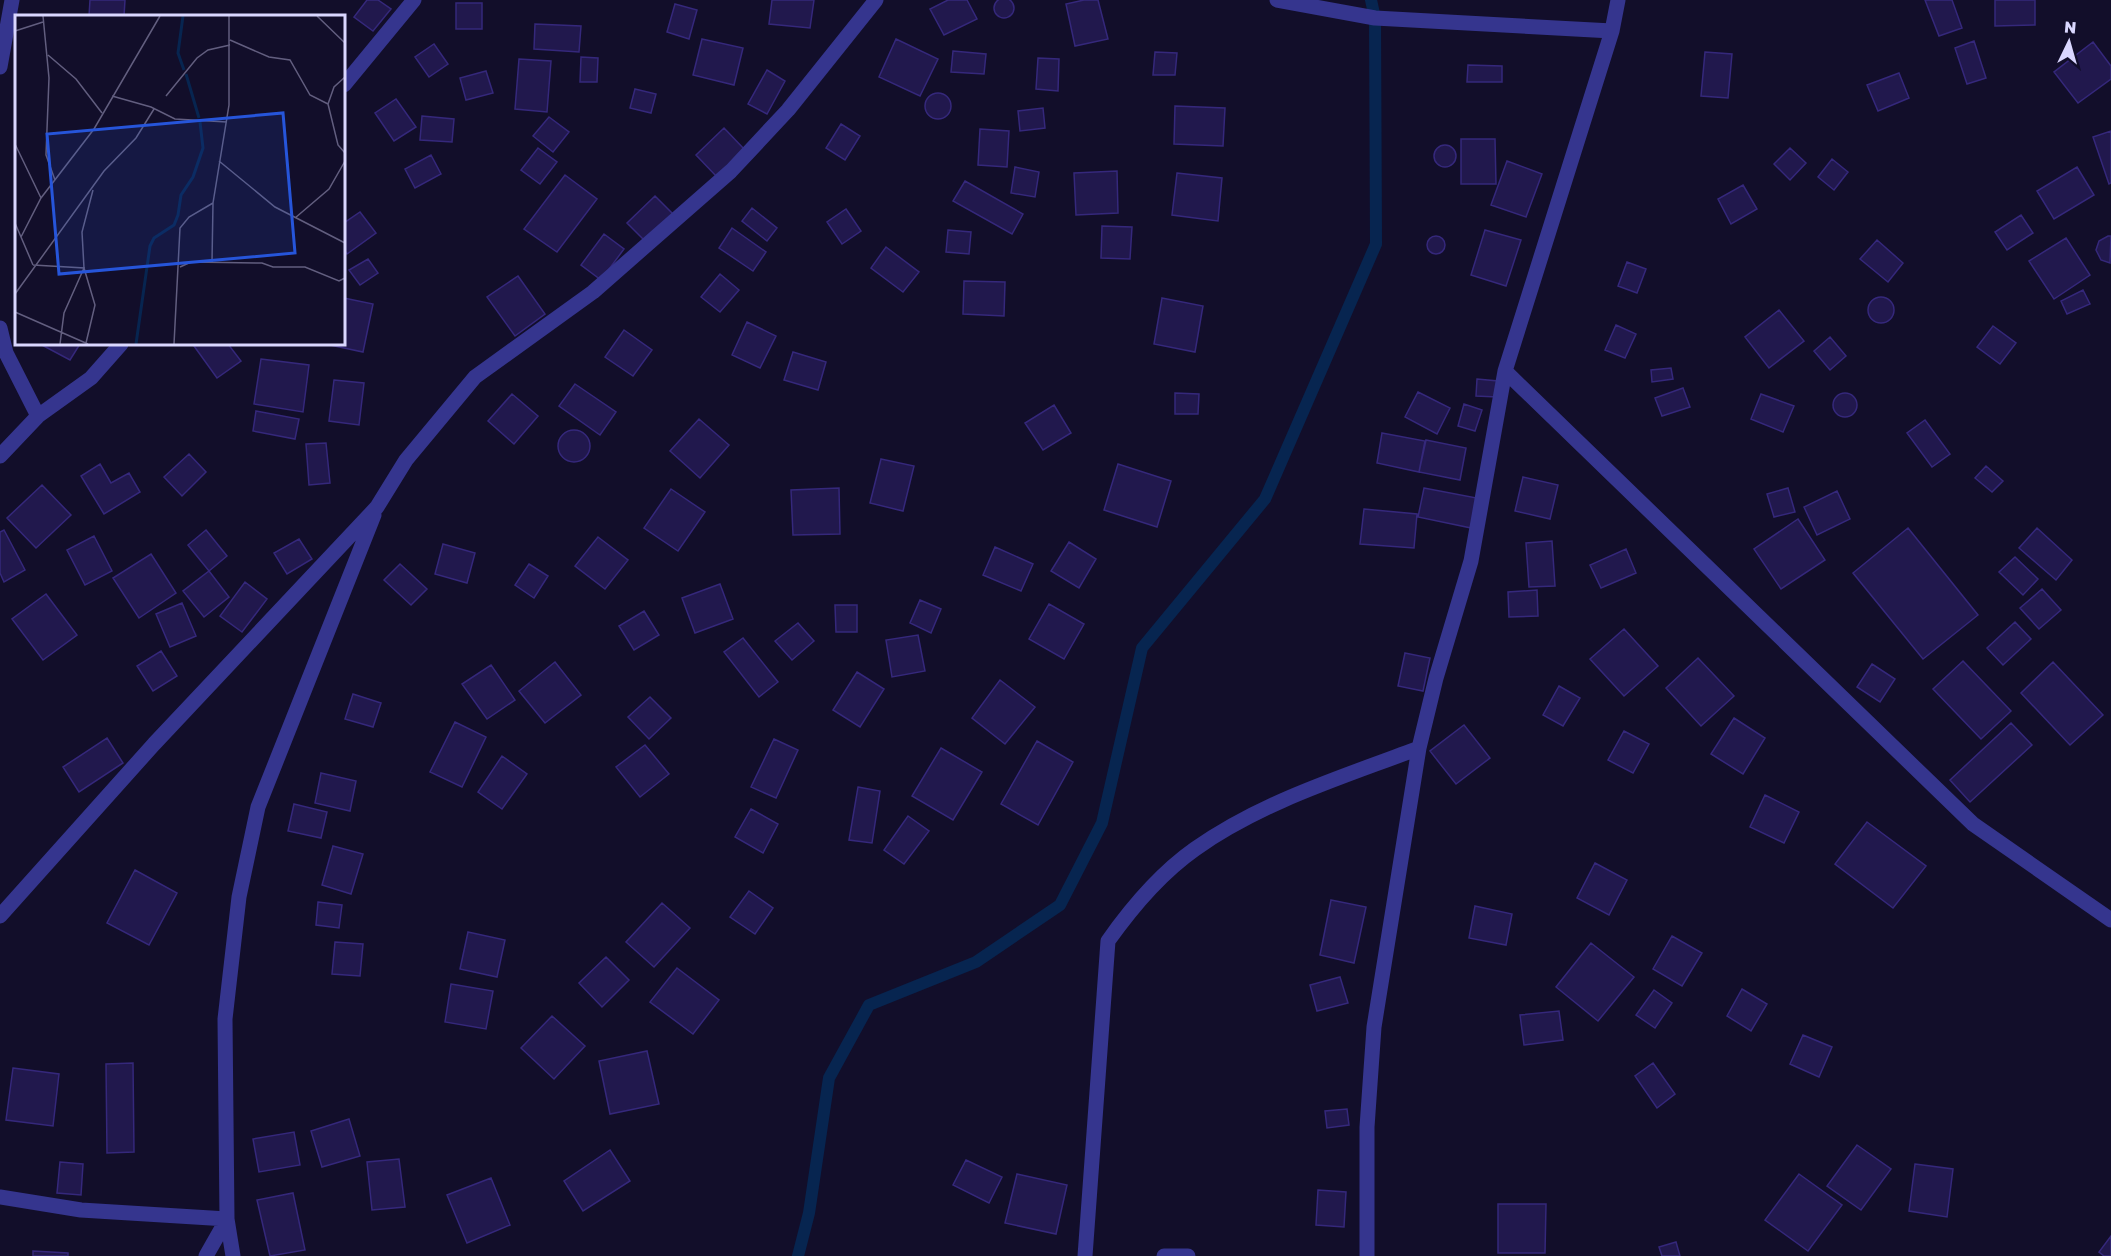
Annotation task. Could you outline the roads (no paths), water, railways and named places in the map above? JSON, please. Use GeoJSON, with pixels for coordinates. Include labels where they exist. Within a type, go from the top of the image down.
{"type":"FeatureCollection","features":[{"type":"Feature","properties":{"kind":"street"},"geometry":{"type":"LineString","coordinates":[[0,67],[12,0]]}},
{"type":"Feature","properties":{"kind":"street"},"geometry":{"type":"LineString","coordinates":[[345,84],[414,0]]}},
{"type":"Feature","properties":{"kind":"street"},"geometry":{"type":"LineString","coordinates":[[233,1256],[227,1219],[225,1019],[239,897],[258,807],[377,507],[406,460],[476,377],[594,292],[730,171],[788,110],[876,0]]}},
{"type":"Feature","properties":{"kind":"street"},"geometry":{"type":"LineString","coordinates":[[1277,0],[1375,18],[1612,31]]}},
{"type":"Feature","properties":{"kind":"street"},"geometry":{"type":"LineString","coordinates":[[1367,1256],[1366,1127],[1374,1027],[1419,748],[1436,678],[1471,561],[1505,371],[1612,31],[1618,0]]}},
{"type":"Feature","properties":{"kind":"street"},"geometry":{"type":"LineString","coordinates":[[0,328],[6,353],[38,416]]}},
{"type":"Feature","properties":{"kind":"street"},"geometry":{"type":"LineString","coordinates":[[0,456],[38,416],[92,378],[120,345]]}},
{"type":"Feature","properties":{"kind":"street"},"geometry":{"type":"LineString","coordinates":[[1505,371],[1973,825],[2111,920]]}},
{"type":"Feature","properties":{"kind":"street"},"geometry":{"type":"LineString","coordinates":[[0,916],[154,744],[377,507]]}},
{"type":"Feature","properties":{"kind":"street"},"geometry":{"type":"LineString","coordinates":[[1085,1256],[1108,941],[1133,906],[1195,849],[1279,801],[1419,748]]}},
{"type":"Feature","properties":{"kind":"street"},"geometry":{"type":"LineString","coordinates":[[0,1197],[81,1210],[227,1219]]}},
{"type":"Feature","properties":{"kind":"street"},"geometry":{"type":"LineString","coordinates":[[206,1256],[227,1219]]}},
{"type":"Feature","properties":{"kind":"street"},"geometry":{"type":"LineString","coordinates":[[1164,1256],[1188,1256]]}},
{"type":"Feature","properties":{"kind":"waterway"},"geometry":{"type":"LineString","coordinates":[[798,1256],[809,1213],[829,1078],[869,1005],[976,962],[1060,905],[1102,823],[1142,648],[1265,499],[1376,244],[1375,18],[1371,0]]}}]}
